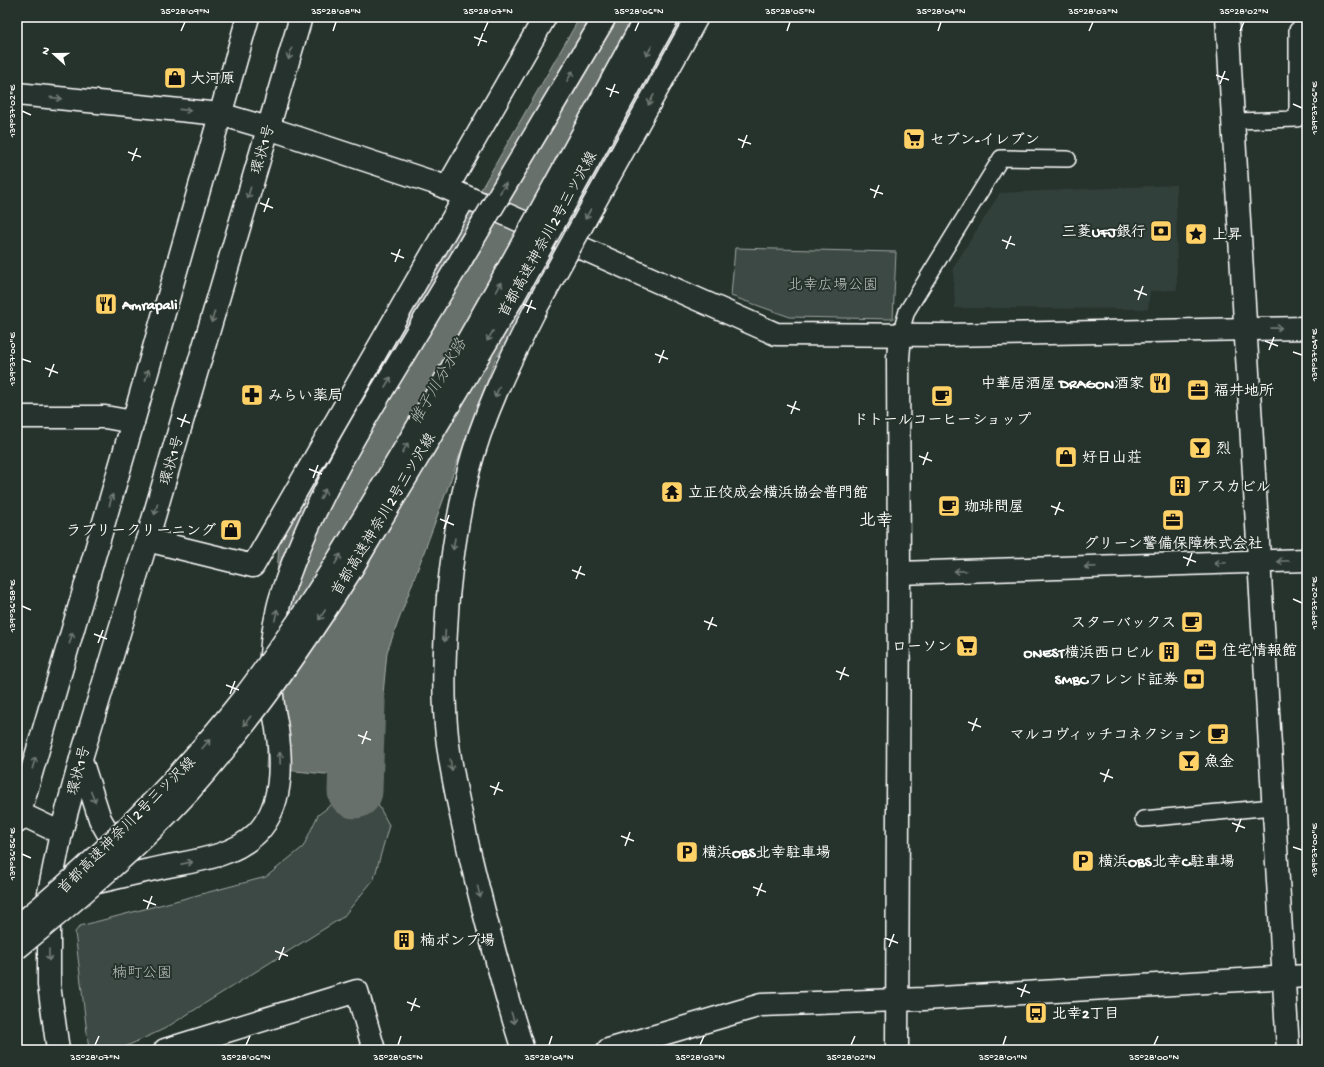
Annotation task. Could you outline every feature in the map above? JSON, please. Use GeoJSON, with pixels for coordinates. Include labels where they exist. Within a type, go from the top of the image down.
{"type":"FeatureCollection","features":[{"type":"Feature","properties":{"kind":"main road"},"geometry":{"type":"LineString","coordinates":[[61,833],[18,816],[41,742],[248,17]]}},
{"type":"Feature","properties":{"kind":"main road","name":"環状1号"},"geometry":{"type":"LineString","coordinates":[[58,1050],[49,985],[49,893],[61,833],[81,760],[301,17]]}},
{"type":"Feature","properties":{"kind":"main road"},"geometry":{"type":"LineString","coordinates":[[147,540],[253,566],[463,196],[545,17]]}},
{"type":"Feature","properties":{"kind":"main road"},"geometry":{"type":"LineString","coordinates":[[17,912],[49,893],[160,868],[204,860],[237,848],[257,833],[269,816],[277,797],[280,774],[278,735],[270,673],[272,640],[277,611],[286,580],[300,546],[342,458],[605,17]]}},
{"type":"Feature","properties":{"kind":"main road","name":"首都高速神奈川2号三ツ沢線"},"geometry":{"type":"LineString","coordinates":[[17,927],[97,857],[176,778],[233,710],[279,649],[335,565],[386,481],[488,305],[646,17]]}},
{"type":"Feature","properties":{"kind":"main road","name":"首都高速神奈川2号三ツ沢線"},"geometry":{"type":"LineString","coordinates":[[17,948],[109,870],[189,791],[260,705],[321,617],[349,573],[512,299],[668,17]]}},
{"type":"Feature","properties":{"kind":"main road"},"geometry":{"type":"LineString","coordinates":[[523,1050],[502,983],[454,783],[446,735],[445,640],[448,597],[459,513],[468,473],[480,433],[499,386],[534,312],[697,17]]}},
{"type":"Feature","properties":{"kind":"main road"},"geometry":{"type":"LineString","coordinates":[[1227,17],[1288,1050]]}},
{"type":"Feature","properties":{"kind":"main road"},"geometry":{"type":"LineString","coordinates":[[17,94],[220,114],[268,128],[435,183],[776,334],[955,335],[1307,328]]}},
{"type":"Feature","properties":{"kind":"main road"},"geometry":{"type":"LineString","coordinates":[[897,1050],[896,1000],[899,572],[898,358],[900,335]]}},
{"type":"Feature","properties":{"kind":"main road"},"geometry":{"type":"LineString","coordinates":[[17,417],[104,417],[133,422]]}},
{"type":"Feature","properties":{"kind":"main road"},"geometry":{"type":"LineString","coordinates":[[899,572],[1307,560]]}},
{"type":"Feature","properties":{"kind":"main road"},"geometry":{"type":"LineString","coordinates":[[81,760],[100,820],[108,833],[120,847],[140,860],[160,868]]}},
{"type":"Feature","properties":{"kind":"main road"},"geometry":{"type":"LineString","coordinates":[[608,1050],[761,1005],[896,1000],[1307,976]]}},
{"type":"Feature","properties":{"kind":"main road"},"geometry":{"type":"LineString","coordinates":[[165,1050],[357,991],[374,1050]]}},
{"type":"Feature","properties":{"kind":"lane"},"geometry":{"type":"LineString","coordinates":[[1234,121],[1297,119],[1297,30],[1307,30]]}},
{"type":"Feature","properties":{"kind":"lane"},"geometry":{"type":"LineString","coordinates":[[900,335],[907,311],[1001,158],[1068,159]]}},
{"type":"Feature","properties":{"kind":"lane"},"geometry":{"type":"LineString","coordinates":[[1143,819],[1273,807]]}},
{"type":"Feature","properties":{"kind":"shaded area"},"geometry":{"type":"Polygon","coordinates":[[[1176,185],[1177,290],[1150,291],[1148,309],[955,308],[953,268],[1000,193],[1176,185]]]}},
{"type":"Feature","properties":{"kind":"green space","name":"北幸広場公園"},"geometry":{"type":"Polygon","coordinates":[[[735,248],[896,252],[893,319],[790,317],[731,296],[735,248]]]}},
{"type":"Feature","properties":{"kind":"green space","name":"楠町公園"},"geometry":{"type":"Polygon","coordinates":[[[340,798],[375,799],[389,825],[374,879],[343,917],[164,1029],[118,1050],[89,1050],[75,932],[80,926],[266,877],[303,847],[318,815],[340,798]]]}},
{"type":"Feature","properties":{"kind":"water"},"geometry":{"type":"Polygon","coordinates":[[[580,17],[700,17],[495,360],[387,652],[375,779],[266,768],[279,541],[580,17]]]}},
{"type":"Feature","properties":{"kind":"waterway","name":"帷子川分水路"},"geometry":{"type":"LineString","coordinates":[[355,791],[358,702]]}},
{"type":"Feature","properties":{"kind":"place","name":"大河原"},"geometry":{"type":"Point","coordinates":[175,78]}},
{"type":"Feature","properties":{"kind":"place","name":"セブン-イレブン"},"geometry":{"type":"Point","coordinates":[914,139]}},
{"type":"Feature","properties":{"kind":"place","name":"三菱UFJ銀行"},"geometry":{"type":"Point","coordinates":[1161,231]}},
{"type":"Feature","properties":{"kind":"place","name":"上昇"},"geometry":{"type":"Point","coordinates":[1196,234]}},
{"type":"Feature","properties":{"kind":"place","name":"Amrapali"},"geometry":{"type":"Point","coordinates":[106,304]}},
{"type":"Feature","properties":{"kind":"place","name":"中華居酒屋 DRAGON酒家"},"geometry":{"type":"Point","coordinates":[1160,383]}},
{"type":"Feature","properties":{"kind":"place","name":"福井地所"},"geometry":{"type":"Point","coordinates":[1198,390]}},
{"type":"Feature","properties":{"kind":"place","name":"みらい薬局"},"geometry":{"type":"Point","coordinates":[252,395]}},
{"type":"Feature","properties":{"kind":"place","name":"ドトールコーヒーショップ"},"geometry":{"type":"Point","coordinates":[942,396]}},
{"type":"Feature","properties":{"kind":"place","name":"烈"},"geometry":{"type":"Point","coordinates":[1200,448]}},
{"type":"Feature","properties":{"kind":"place","name":"好日山荘"},"geometry":{"type":"Point","coordinates":[1066,457]}},
{"type":"Feature","properties":{"kind":"place","name":"アスカビル"},"geometry":{"type":"Point","coordinates":[1180,486]}},
{"type":"Feature","properties":{"kind":"place","name":"立正佼成会横浜協会普門館"},"geometry":{"type":"Point","coordinates":[672,492]}},
{"type":"Feature","properties":{"kind":"place","name":"珈琲問屋"},"geometry":{"type":"Point","coordinates":[949,506]}},
{"type":"Feature","properties":{"kind":"place","name":"グリーン警備保障株式会社"},"geometry":{"type":"Point","coordinates":[1173,520]}},
{"type":"Feature","properties":{"kind":"place","name":"ラブリークリーニング"},"geometry":{"type":"Point","coordinates":[231,530]}},
{"type":"Feature","properties":{"kind":"place","name":"スターバックス"},"geometry":{"type":"Point","coordinates":[1192,622]}},
{"type":"Feature","properties":{"kind":"place","name":"ローソン"},"geometry":{"type":"Point","coordinates":[967,646]}},
{"type":"Feature","properties":{"kind":"place","name":"住宅情報館"},"geometry":{"type":"Point","coordinates":[1206,650]}},
{"type":"Feature","properties":{"kind":"place","name":"ONEST横浜西口ビル"},"geometry":{"type":"Point","coordinates":[1169,652]}},
{"type":"Feature","properties":{"kind":"place","name":"SMBCフレンド証券"},"geometry":{"type":"Point","coordinates":[1194,679]}},
{"type":"Feature","properties":{"kind":"place","name":"マルコヴィッチコネクション"},"geometry":{"type":"Point","coordinates":[1218,734]}},
{"type":"Feature","properties":{"kind":"place","name":"魚金"},"geometry":{"type":"Point","coordinates":[1189,761]}},
{"type":"Feature","properties":{"kind":"place","name":"横浜OBS北幸駐車場"},"geometry":{"type":"Point","coordinates":[687,852]}},
{"type":"Feature","properties":{"kind":"place","name":"横浜OBS北幸C駐車場"},"geometry":{"type":"Point","coordinates":[1083,861]}},
{"type":"Feature","properties":{"kind":"place","name":"楠ポンプ場"},"geometry":{"type":"Point","coordinates":[404,940]}},
{"type":"Feature","properties":{"kind":"place","name":"北幸2丁目"},"geometry":{"type":"Point","coordinates":[1036,1013]}},
{"type":"Feature","properties":{"kind":"district","name":"北幸"},"geometry":{"type":"Point","coordinates":[876,519]}}]}
